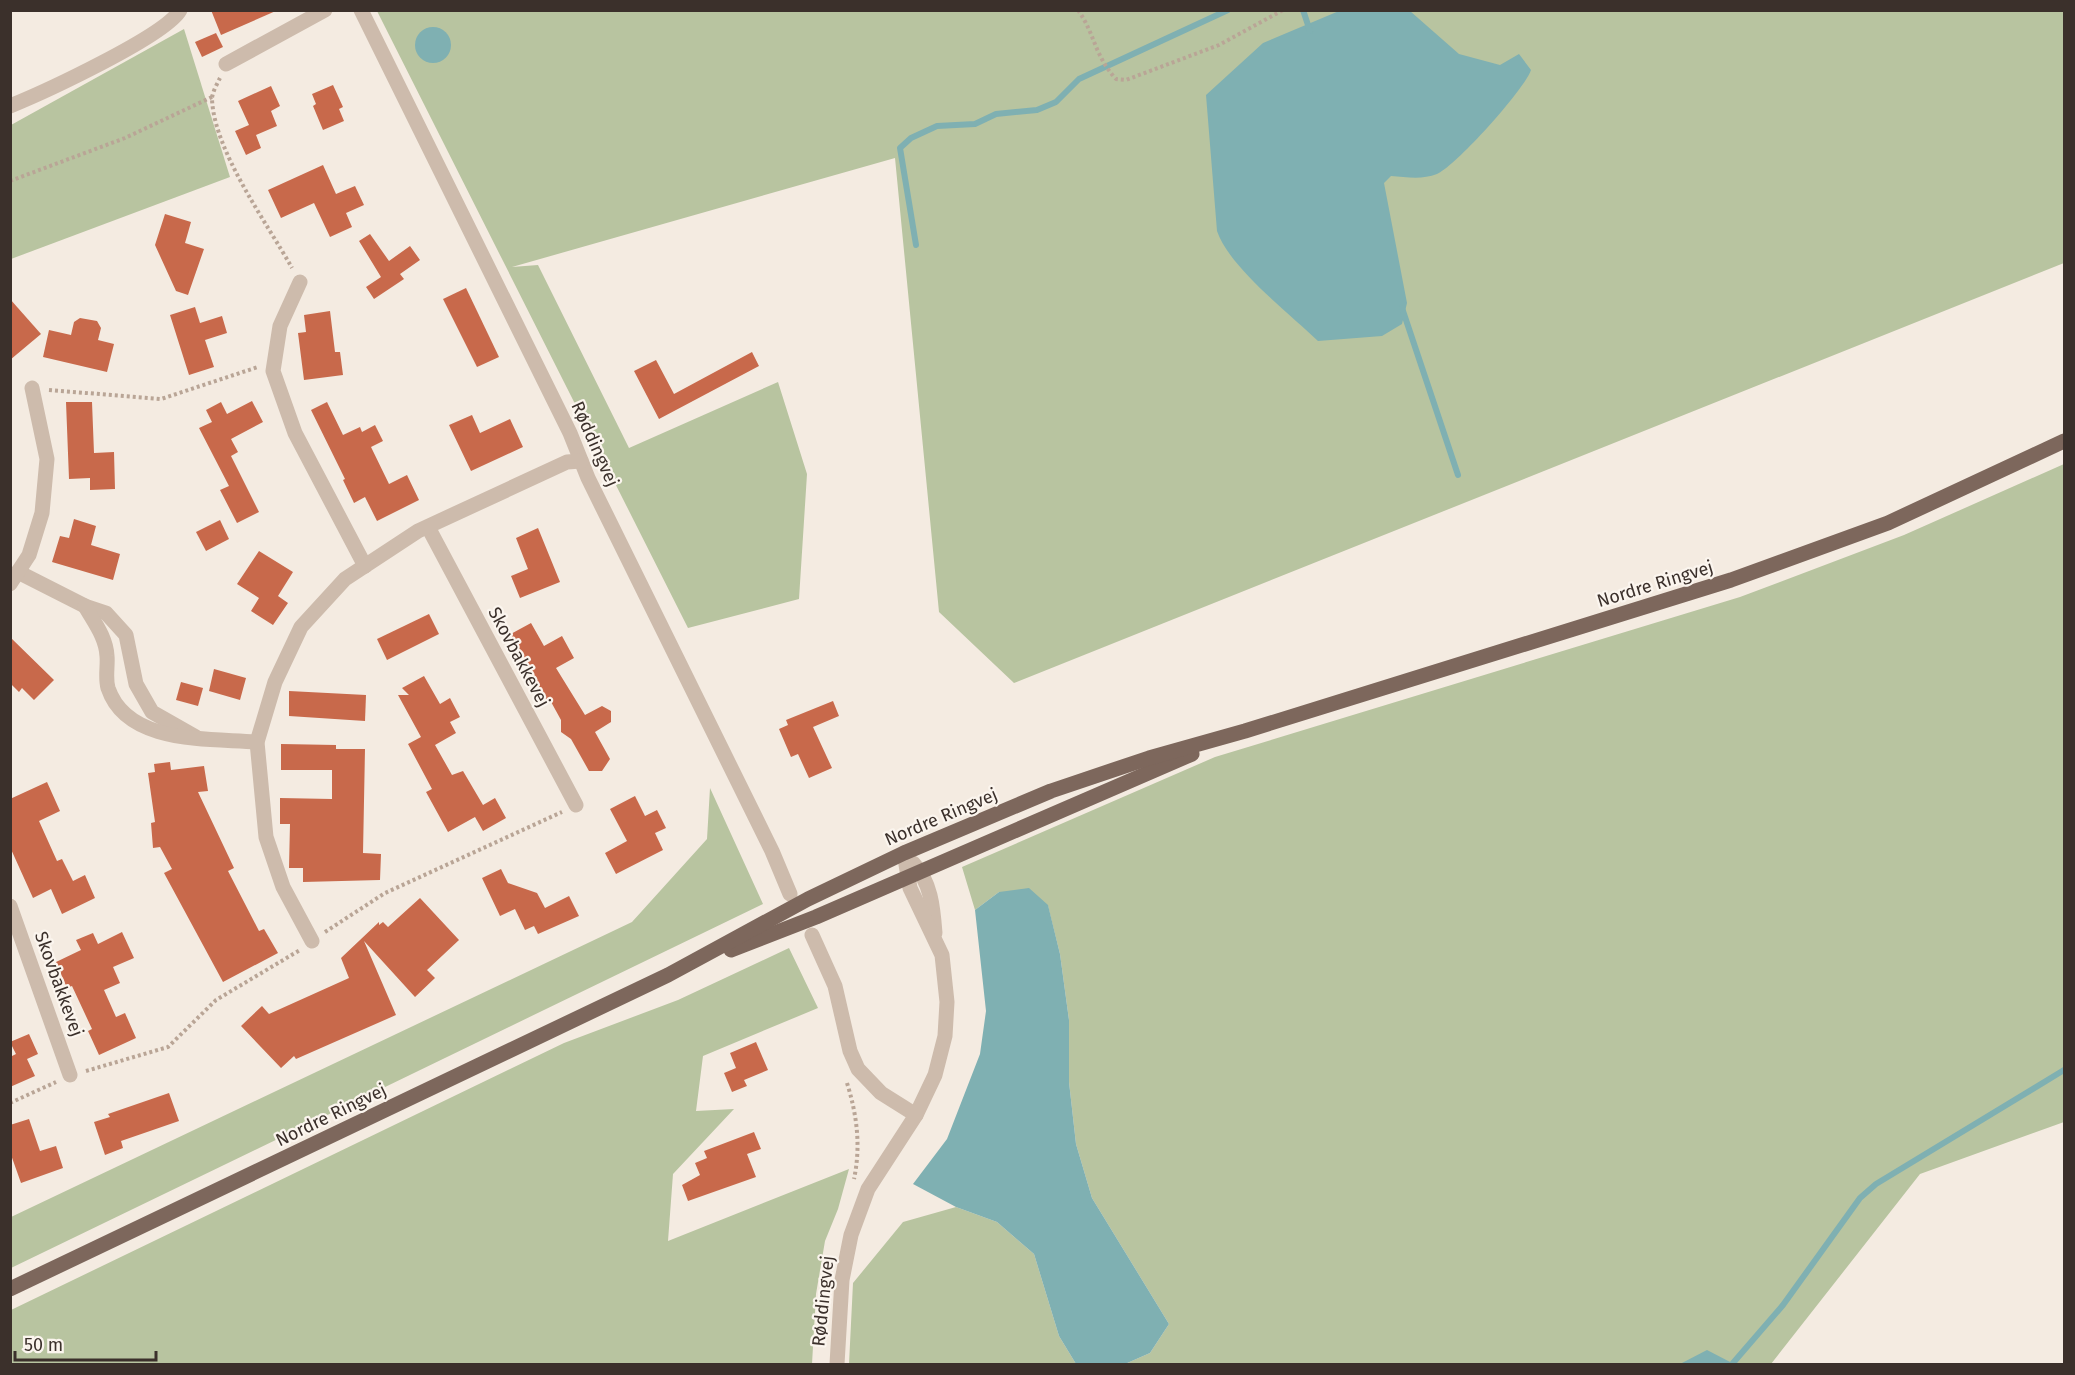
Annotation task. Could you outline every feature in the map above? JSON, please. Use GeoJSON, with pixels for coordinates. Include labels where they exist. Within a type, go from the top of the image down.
{"type":"FeatureCollection","features":[{"type":"Feature","properties":{"kind":"main road","name":"Nordre Ringvej"},"geometry":{"type":"LineString","coordinates":[[10,1289],[668,975],[808,899],[904,853],[1051,791],[1149,758],[1245,731],[1731,580],[1888,523],[2064,441]]}},
{"type":"Feature","properties":{"kind":"main road","name":"Nordre Ringvej"},"geometry":{"type":"LineString","coordinates":[[668,975],[921,872],[1245,731]]}},
{"type":"Feature","properties":{"kind":"street"},"geometry":{"type":"LineString","coordinates":[[10,106],[73,78],[164,26],[180,10]]}},
{"type":"Feature","properties":{"kind":"street"},"geometry":{"type":"LineString","coordinates":[[226,64],[325,10]]}},
{"type":"Feature","properties":{"kind":"street","name":"Røddingvej"},"geometry":{"type":"LineString","coordinates":[[361,10],[570,433],[581,461],[772,851],[790,894]]}},
{"type":"Feature","properties":{"kind":"street"},"geometry":{"type":"LineString","coordinates":[[300,282],[280,326],[273,371],[295,433],[365,566]]}},
{"type":"Feature","properties":{"kind":"street"},"geometry":{"type":"LineString","coordinates":[[32,388],[47,459],[42,513],[29,555],[14,578],[106,613],[126,635],[136,684],[152,712],[196,737]]}},
{"type":"Feature","properties":{"kind":"street"},"geometry":{"type":"LineString","coordinates":[[312,940],[283,887],[266,837],[257,742],[275,682],[301,627],[345,579],[428,527],[567,462],[581,461]]}},
{"type":"Feature","properties":{"kind":"street","name":"Skovbakkevej"},"geometry":{"type":"LineString","coordinates":[[428,527],[576,805]]}},
{"type":"Feature","properties":{"kind":"street"},"geometry":{"type":"LineString","coordinates":[[85,606],[103,637],[107,656],[108,686],[124,716],[171,734],[257,742]]}},
{"type":"Feature","properties":{"kind":"street","name":"Røddingvej"},"geometry":{"type":"LineString","coordinates":[[837,1365],[842,1280],[851,1235],[868,1189],[916,1115],[935,1076],[945,1036],[947,1002],[942,955],[936,938],[929,892],[921,872],[904,853]]}},
{"type":"Feature","properties":{"kind":"street","name":"Røddingvej"},"geometry":{"type":"LineString","coordinates":[[904,853],[906,878],[921,913],[936,938]]}},
{"type":"Feature","properties":{"kind":"street","name":"Skovbakkevej"},"geometry":{"type":"LineString","coordinates":[[10,906],[70,1075]]}},
{"type":"Feature","properties":{"kind":"street"},"geometry":{"type":"LineString","coordinates":[[812,935],[835,986],[850,1051],[858,1069],[881,1093],[916,1115]]}},
{"type":"Feature","properties":{"kind":"path"},"geometry":{"type":"LineString","coordinates":[[1078,10],[1088,24],[1098,54],[1110,73],[1116,79],[1126,80],[1219,45],[1283,10]]}},
{"type":"Feature","properties":{"kind":"path"},"geometry":{"type":"LineString","coordinates":[[226,64],[212,97],[216,123],[234,168],[300,282]]}},
{"type":"Feature","properties":{"kind":"path"},"geometry":{"type":"LineString","coordinates":[[10,181],[125,138],[212,97]]}},
{"type":"Feature","properties":{"kind":"path"},"geometry":{"type":"LineString","coordinates":[[32,388],[161,399],[274,362]]}},
{"type":"Feature","properties":{"kind":"path"},"geometry":{"type":"LineString","coordinates":[[10,1103],[70,1075],[168,1047],[216,1000],[291,958],[312,940],[385,893],[576,805]]}},
{"type":"Feature","properties":{"kind":"green space"},"geometry":{"type":"Polygon","coordinates":[[[377,11],[2064,11],[2064,263],[1014,683],[939,612],[895,158],[512,267],[538,265],[629,448],[778,382],[807,474],[799,599],[688,628],[377,11]]]}},
{"type":"Feature","properties":{"kind":"green space"},"geometry":{"type":"Polygon","coordinates":[[[184,29],[230,177],[11,259],[11,125],[184,29]]]}},
{"type":"Feature","properties":{"kind":"green space"},"geometry":{"type":"Polygon","coordinates":[[[2064,464],[2064,1122],[1920,1174],[1771,1364],[1125,1364],[1150,1353],[1169,1324],[1092,1198],[1076,1144],[1069,1082],[1069,1020],[1060,954],[1048,906],[999,892],[975,910],[962,867],[1215,757],[1740,597],[1904,535],[2064,464]]]}},
{"type":"Feature","properties":{"kind":"green space"},"geometry":{"type":"Polygon","coordinates":[[[710,788],[763,904],[11,1268],[11,1217],[632,922],[707,839],[710,788]]]}},
{"type":"Feature","properties":{"kind":"green space"},"geometry":{"type":"Polygon","coordinates":[[[789,948],[818,1008],[703,1056],[696,1111],[734,1109],[673,1174],[668,1241],[849,1169],[838,1209],[825,1241],[816,1294],[812,1364],[11,1364],[11,1310],[564,1043],[678,1000],[789,948]]]}},
{"type":"Feature","properties":{"kind":"green space"},"geometry":{"type":"Polygon","coordinates":[[[956,1207],[997,1222],[1034,1254],[1059,1336],[1076,1364],[849,1364],[853,1283],[903,1222],[956,1207]]]}},
{"type":"Feature","properties":{"kind":"water"},"geometry":{"type":"Polygon","coordinates":[[[1339,11],[1410,11],[1459,54],[1500,65],[1519,54],[1531,70],[1503,109],[1473,143],[1446,168],[1426,177],[1391,176],[1384,183],[1407,303],[1402,324],[1382,336],[1318,341],[1247,274],[1224,245],[1217,231],[1206,95],[1263,43],[1339,11]]]}},
{"type":"Feature","properties":{"kind":"water"},"geometry":{"type":"Polygon","coordinates":[[[433,27],[446,32],[451,45],[446,58],[433,63],[420,58],[415,45],[420,32],[433,27]]]}},
{"type":"Feature","properties":{"kind":"water"},"geometry":{"type":"Polygon","coordinates":[[[1029,888],[1048,905],[1060,954],[1069,1020],[1069,1082],[1076,1144],[1092,1198],[1169,1324],[1150,1353],[1125,1364],[1076,1364],[1059,1336],[1034,1254],[997,1222],[956,1207],[913,1184],[947,1139],[980,1054],[986,1011],[975,910],[999,892],[1029,888]]]}},
{"type":"Feature","properties":{"kind":"water"},"geometry":{"type":"Polygon","coordinates":[[[1707,1350],[1734,1364],[1680,1364],[1707,1350]]]}},
{"type":"Feature","properties":{"kind":"building"},"geometry":{"type":"Polygon","coordinates":[[[211,10],[278,10],[221,35],[211,10]]]}},
{"type":"Feature","properties":{"kind":"building"},"geometry":{"type":"Polygon","coordinates":[[[216,33],[223,47],[202,57],[195,42],[216,33]]]}},
{"type":"Feature","properties":{"kind":"building"},"geometry":{"type":"Polygon","coordinates":[[[333,85],[343,107],[339,109],[344,121],[323,130],[313,106],[316,104],[312,94],[333,85]]]}},
{"type":"Feature","properties":{"kind":"building"},"geometry":{"type":"Polygon","coordinates":[[[271,86],[280,106],[271,111],[277,126],[256,135],[261,148],[246,155],[235,131],[249,125],[238,101],[271,86]]]}},
{"type":"Feature","properties":{"kind":"building"},"geometry":{"type":"Polygon","coordinates":[[[323,165],[336,194],[355,186],[364,205],[346,213],[352,227],[330,237],[314,203],[281,218],[268,190],[323,165]]]}},
{"type":"Feature","properties":{"kind":"building"},"geometry":{"type":"Polygon","coordinates":[[[165,214],[191,222],[185,243],[204,249],[188,295],[176,291],[155,245],[165,214]]]}},
{"type":"Feature","properties":{"kind":"building"},"geometry":{"type":"Polygon","coordinates":[[[370,234],[389,261],[410,246],[420,260],[400,274],[404,279],[374,299],[366,287],[381,277],[359,241],[370,234]]]}},
{"type":"Feature","properties":{"kind":"building"},"geometry":{"type":"Polygon","coordinates":[[[466,288],[499,357],[477,367],[443,299],[466,288]]]}},
{"type":"Feature","properties":{"kind":"building"},"geometry":{"type":"Polygon","coordinates":[[[10,299],[41,334],[10,360],[10,299]]]}},
{"type":"Feature","properties":{"kind":"building"},"geometry":{"type":"Polygon","coordinates":[[[195,307],[200,323],[222,316],[227,333],[205,340],[214,367],[189,375],[170,315],[195,307]]]}},
{"type":"Feature","properties":{"kind":"building"},"geometry":{"type":"Polygon","coordinates":[[[330,311],[335,352],[340,352],[343,375],[304,380],[298,333],[306,332],[304,315],[330,311]]]}},
{"type":"Feature","properties":{"kind":"building"},"geometry":{"type":"Polygon","coordinates":[[[80,318],[97,321],[101,328],[98,340],[114,344],[107,372],[43,357],[49,330],[71,335],[74,322],[80,318]]]}},
{"type":"Feature","properties":{"kind":"building"},"geometry":{"type":"Polygon","coordinates":[[[752,352],[759,366],[659,419],[634,371],[656,360],[674,394],[752,352]]]}},
{"type":"Feature","properties":{"kind":"building"},"geometry":{"type":"Polygon","coordinates":[[[252,401],[263,422],[231,439],[238,452],[231,456],[259,512],[237,523],[220,490],[229,486],[199,428],[212,422],[206,410],[221,402],[227,414],[252,401]]]}},
{"type":"Feature","properties":{"kind":"building"},"geometry":{"type":"Polygon","coordinates":[[[66,402],[92,402],[94,453],[114,452],[115,489],[90,490],[90,478],[69,479],[66,402]]]}},
{"type":"Feature","properties":{"kind":"building"},"geometry":{"type":"Polygon","coordinates":[[[327,402],[343,435],[360,427],[362,432],[375,425],[383,441],[371,447],[389,484],[407,475],[419,500],[377,521],[365,497],[354,503],[343,480],[345,479],[311,410],[327,402]]]}},
{"type":"Feature","properties":{"kind":"building"},"geometry":{"type":"Polygon","coordinates":[[[472,415],[480,433],[510,419],[523,447],[471,471],[449,425],[472,415]]]}},
{"type":"Feature","properties":{"kind":"building"},"geometry":{"type":"Polygon","coordinates":[[[74,519],[96,526],[91,545],[120,554],[113,580],[52,562],[60,536],[69,538],[74,519]]]}},
{"type":"Feature","properties":{"kind":"building"},"geometry":{"type":"Polygon","coordinates":[[[220,520],[229,539],[206,551],[196,532],[220,520]]]}},
{"type":"Feature","properties":{"kind":"building"},"geometry":{"type":"Polygon","coordinates":[[[538,528],[560,582],[520,598],[511,576],[528,569],[516,538],[538,528]]]}},
{"type":"Feature","properties":{"kind":"building"},"geometry":{"type":"Polygon","coordinates":[[[259,551],[293,572],[278,596],[288,603],[273,625],[251,611],[259,598],[237,584],[259,551]]]}},
{"type":"Feature","properties":{"kind":"building"},"geometry":{"type":"Polygon","coordinates":[[[429,614],[439,634],[387,660],[377,639],[429,614]]]}},
{"type":"Feature","properties":{"kind":"building"},"geometry":{"type":"Polygon","coordinates":[[[531,623],[544,646],[562,636],[574,658],[556,668],[585,715],[602,706],[611,711],[611,722],[595,732],[610,759],[602,771],[589,771],[571,739],[561,732],[561,720],[550,700],[546,703],[507,636],[531,623]]]}},
{"type":"Feature","properties":{"kind":"building"},"geometry":{"type":"Polygon","coordinates":[[[10,637],[54,680],[34,700],[22,688],[19,692],[10,683],[10,637]]]}},
{"type":"Feature","properties":{"kind":"building"},"geometry":{"type":"Polygon","coordinates":[[[214,669],[246,678],[240,700],[209,691],[214,669]]]}},
{"type":"Feature","properties":{"kind":"building"},"geometry":{"type":"Polygon","coordinates":[[[424,676],[440,704],[450,698],[460,717],[450,722],[456,733],[435,745],[452,775],[463,771],[483,805],[495,798],[506,818],[483,831],[475,817],[448,832],[426,792],[432,789],[408,744],[421,737],[398,695],[409,695],[402,688],[424,676]]]}},
{"type":"Feature","properties":{"kind":"building"},"geometry":{"type":"Polygon","coordinates":[[[181,682],[203,688],[198,706],[176,700],[181,682]]]}},
{"type":"Feature","properties":{"kind":"building"},"geometry":{"type":"Polygon","coordinates":[[[289,691],[366,695],[365,721],[289,716],[289,691]]]}},
{"type":"Feature","properties":{"kind":"building"},"geometry":{"type":"Polygon","coordinates":[[[833,701],[839,716],[813,727],[832,768],[809,778],[798,754],[791,757],[779,729],[788,725],[786,720],[833,701]]]}},
{"type":"Feature","properties":{"kind":"building"},"geometry":{"type":"Polygon","coordinates":[[[281,744],[336,745],[336,749],[365,749],[363,853],[381,854],[380,880],[303,882],[303,868],[289,868],[290,824],[280,824],[280,798],[332,799],[332,770],[281,770],[281,744]]]}},
{"type":"Feature","properties":{"kind":"building"},"geometry":{"type":"Polygon","coordinates":[[[170,762],[171,770],[204,766],[208,791],[198,792],[234,868],[228,871],[259,931],[264,929],[278,953],[223,982],[164,873],[172,869],[160,847],[153,848],[151,823],[155,822],[148,773],[155,772],[154,764],[170,762]]]}},
{"type":"Feature","properties":{"kind":"building"},"geometry":{"type":"Polygon","coordinates":[[[47,782],[60,811],[39,821],[57,861],[62,859],[73,881],[85,875],[95,898],[62,914],[51,889],[33,898],[10,847],[10,799],[47,782]]]}},
{"type":"Feature","properties":{"kind":"building"},"geometry":{"type":"Polygon","coordinates":[[[635,796],[645,816],[657,810],[666,828],[655,833],[663,850],[616,874],[605,853],[627,841],[610,809],[635,796]]]}},
{"type":"Feature","properties":{"kind":"building"},"geometry":{"type":"Polygon","coordinates":[[[501,869],[508,883],[537,893],[545,908],[569,896],[579,916],[538,934],[534,926],[525,930],[515,909],[500,916],[482,878],[501,869]]]}},
{"type":"Feature","properties":{"kind":"building"},"geometry":{"type":"Polygon","coordinates":[[[420,898],[459,940],[427,970],[435,978],[415,997],[364,941],[396,1015],[296,1059],[294,1056],[281,1068],[241,1026],[262,1006],[269,1014],[349,978],[341,958],[379,922],[379,925],[383,922],[388,927],[420,898]]]}},
{"type":"Feature","properties":{"kind":"building"},"geometry":{"type":"Polygon","coordinates":[[[122,932],[134,958],[113,967],[120,983],[104,990],[116,1017],[125,1013],[136,1038],[99,1055],[88,1031],[92,1029],[72,986],[67,988],[56,962],[81,950],[76,940],[93,933],[98,944],[122,932]]]}},
{"type":"Feature","properties":{"kind":"building"},"geometry":{"type":"Polygon","coordinates":[[[29,1034],[38,1054],[27,1059],[35,1076],[10,1087],[10,1057],[16,1054],[10,1042],[29,1034]]]}},
{"type":"Feature","properties":{"kind":"building"},"geometry":{"type":"Polygon","coordinates":[[[756,1042],[768,1070],[744,1080],[747,1086],[732,1092],[724,1073],[736,1068],[730,1053],[756,1042]]]}},
{"type":"Feature","properties":{"kind":"building"},"geometry":{"type":"Polygon","coordinates":[[[169,1093],[179,1121],[121,1141],[123,1148],[105,1155],[94,1122],[110,1117],[108,1114],[169,1093]]]}},
{"type":"Feature","properties":{"kind":"building"},"geometry":{"type":"Polygon","coordinates":[[[29,1119],[40,1151],[56,1146],[63,1168],[21,1183],[10,1152],[10,1125],[29,1119]]]}},
{"type":"Feature","properties":{"kind":"building"},"geometry":{"type":"Polygon","coordinates":[[[754,1132],[761,1149],[747,1154],[756,1177],[688,1201],[682,1185],[700,1175],[695,1163],[707,1158],[704,1151],[754,1132]]]}},
{"type":"Feature","properties":{"kind":"waterway"},"geometry":{"type":"LineString","coordinates":[[916,245],[900,148],[911,138],[937,126],[975,124],[996,114],[1037,110],[1056,102],[1079,79],[1228,10]]}},
{"type":"Feature","properties":{"kind":"waterway"},"geometry":{"type":"LineString","coordinates":[[1303,10],[1310,31]]}},
{"type":"Feature","properties":{"kind":"waterway"},"geometry":{"type":"LineString","coordinates":[[1402,308],[1458,475]]}},
{"type":"Feature","properties":{"kind":"waterway"},"geometry":{"type":"LineString","coordinates":[[1733,1363],[1783,1305],[1860,1198],[1876,1184],[2064,1070]]}}]}
